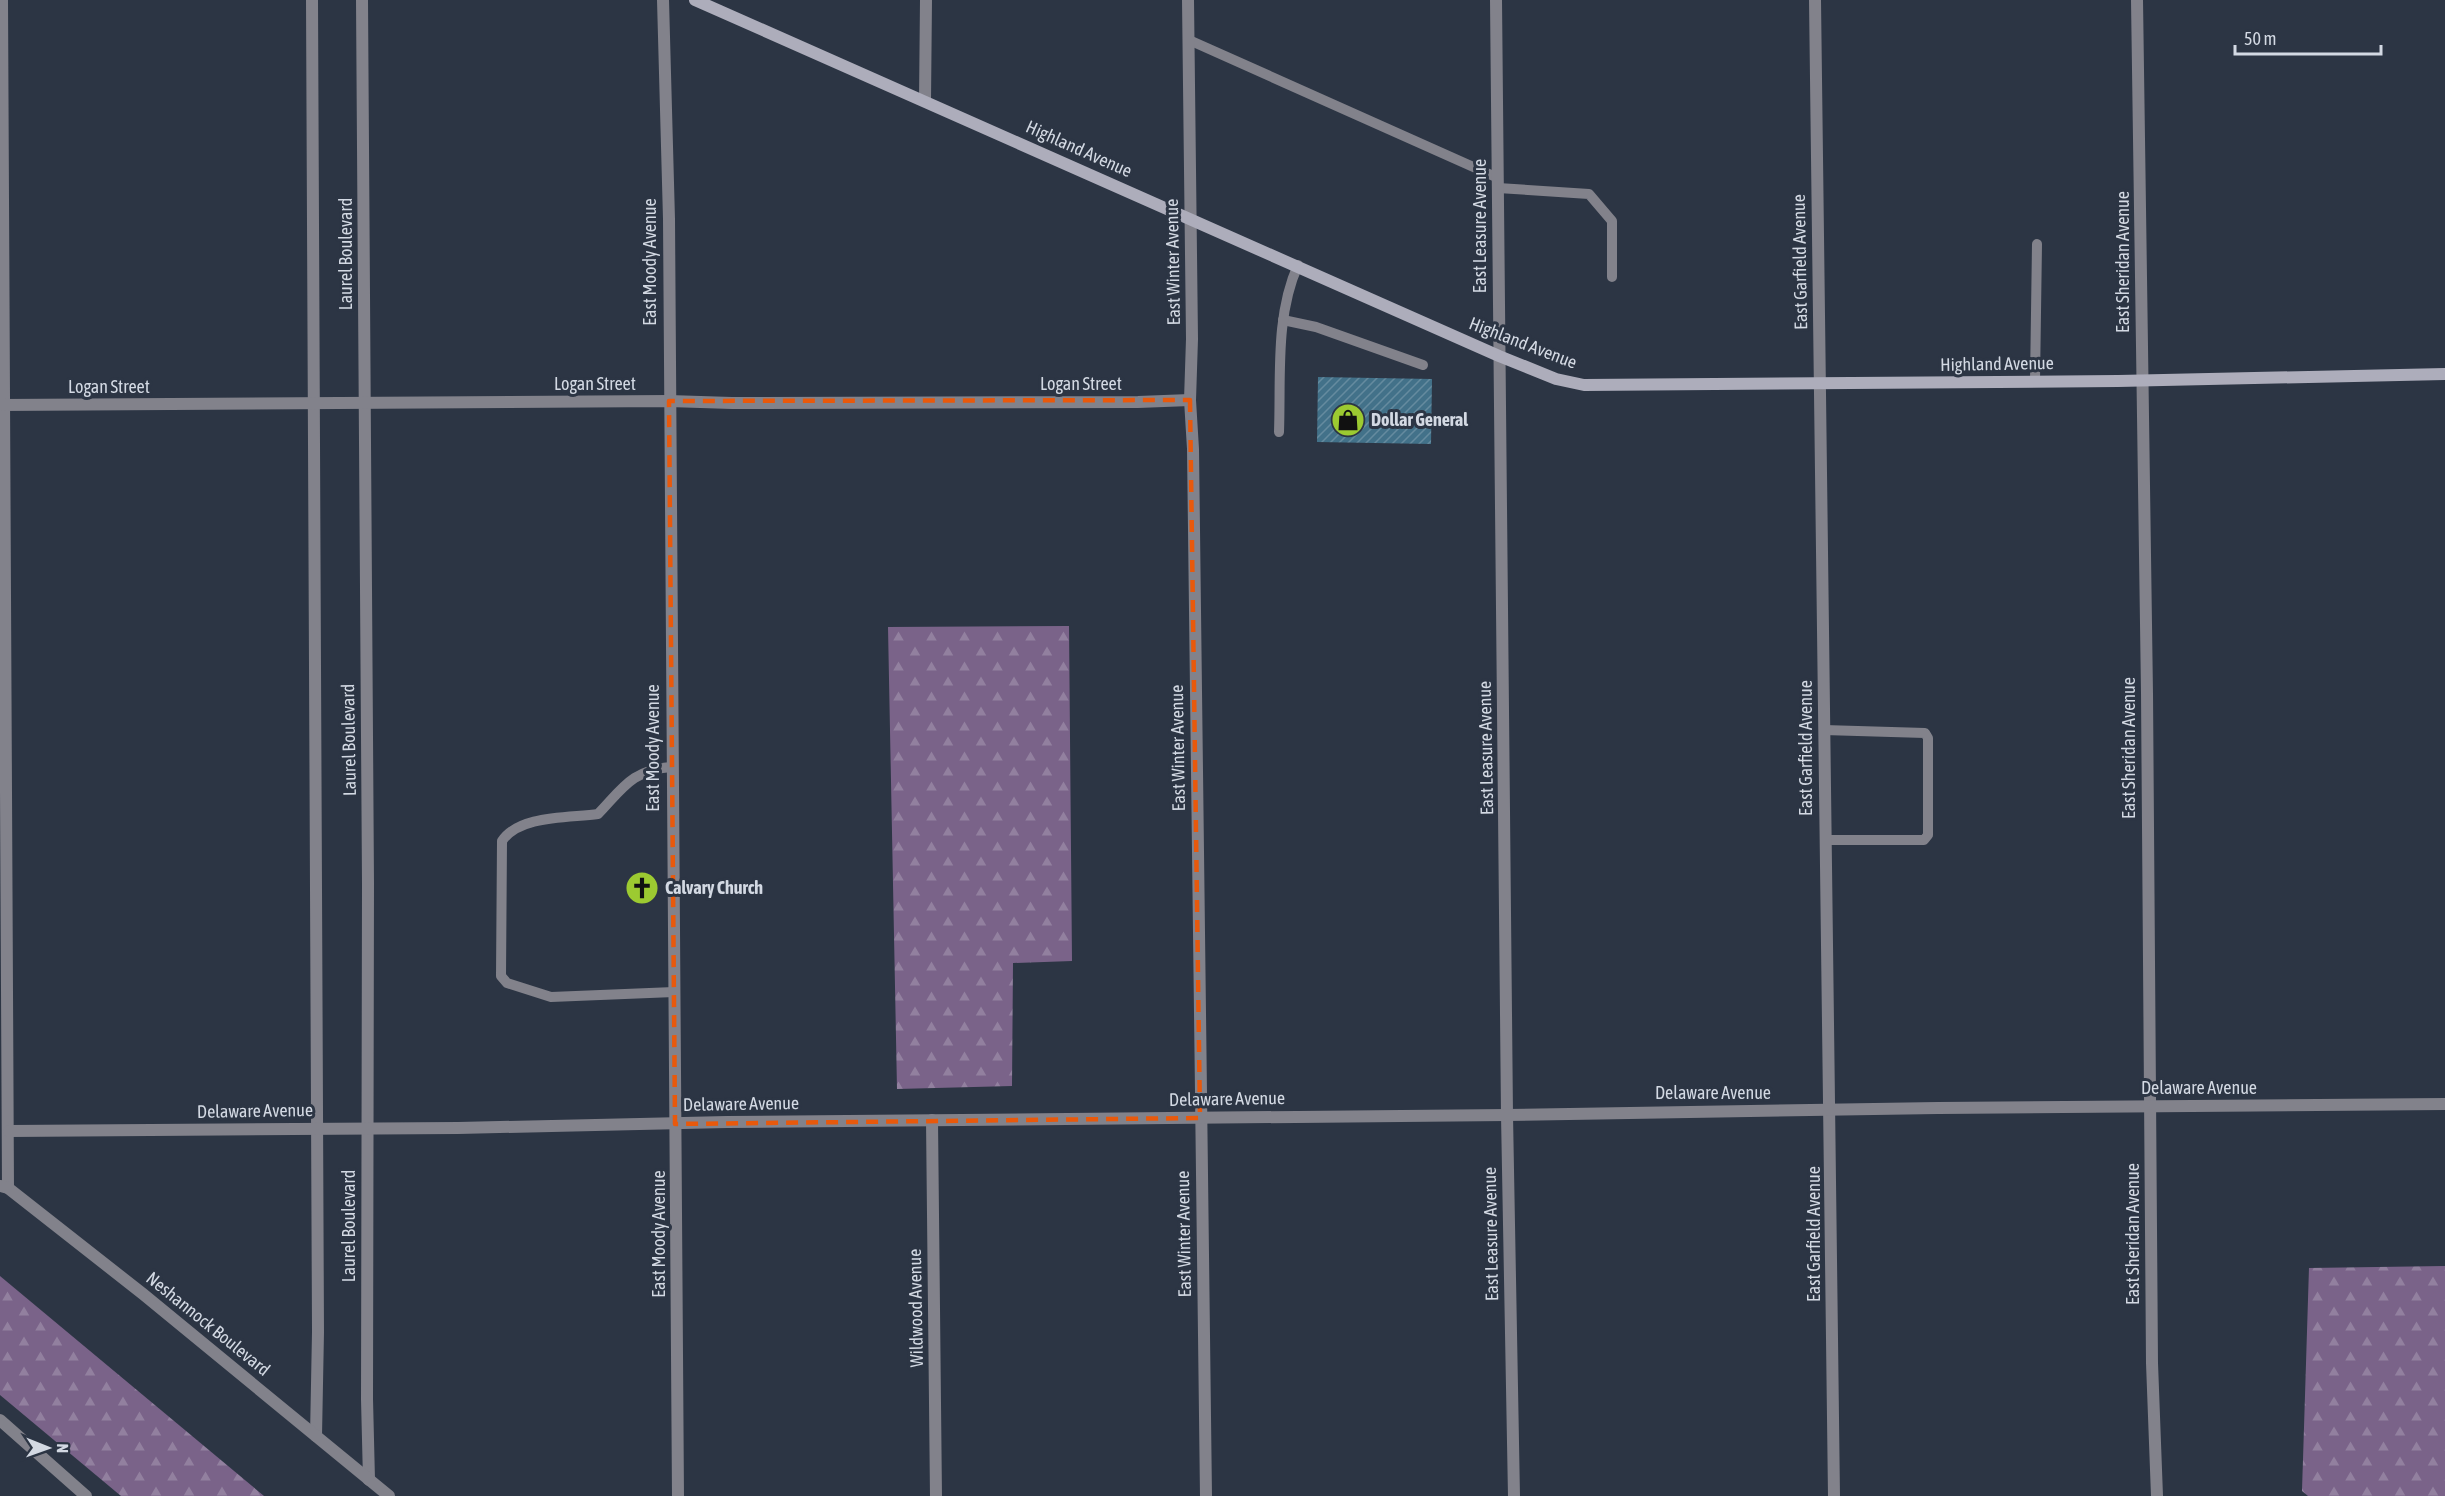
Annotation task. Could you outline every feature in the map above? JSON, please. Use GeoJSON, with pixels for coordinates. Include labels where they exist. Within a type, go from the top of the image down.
{"type":"FeatureCollection","features":[{"type":"Feature","properties":{"kind":"main road","name":"Highland Avenue"},"geometry":{"type":"LineString","coordinates":[[695,0],[1298,265],[1499,356],[1556,379],[1584,385],[2141,380],[2445,374]]}},
{"type":"Feature","properties":{"kind":"street"},"geometry":{"type":"LineString","coordinates":[[2,0],[9,1131],[4,1187]]}},
{"type":"Feature","properties":{"kind":"street","name":"Laurel Boulevard"},"geometry":{"type":"LineString","coordinates":[[312,0],[317,1129],[316,1436]]}},
{"type":"Feature","properties":{"kind":"street","name":"Laurel Boulevard"},"geometry":{"type":"LineString","coordinates":[[362,0],[368,883],[367,1399],[369,1480]]}},
{"type":"Feature","properties":{"kind":"street","name":"East Moody Avenue"},"geometry":{"type":"LineString","coordinates":[[663,0],[669,219],[671,767],[678,1496]]}},
{"type":"Feature","properties":{"kind":"street"},"geometry":{"type":"LineString","coordinates":[[925,101],[926,0]]}},
{"type":"Feature","properties":{"kind":"street","name":"East Winter Avenue"},"geometry":{"type":"LineString","coordinates":[[1188,0],[1192,339],[1190,400],[1193,449],[1206,1496]]}},
{"type":"Feature","properties":{"kind":"street","name":"East Leasure Avenue"},"geometry":{"type":"LineString","coordinates":[[1496,0],[1507,1115],[1514,1496]]}},
{"type":"Feature","properties":{"kind":"street","name":"East Garfield Avenue"},"geometry":{"type":"LineString","coordinates":[[1815,0],[1825,840],[1831,1110],[1834,1496]]}},
{"type":"Feature","properties":{"kind":"street","name":"East Sheridan Avenue"},"geometry":{"type":"LineString","coordinates":[[2137,0],[2147,704],[2152,1363],[2157,1496]]}},
{"type":"Feature","properties":{"kind":"street","name":"Logan Street"},"geometry":{"type":"LineString","coordinates":[[3,405],[1190,400]]}},
{"type":"Feature","properties":{"kind":"street","name":"Delaware Avenue"},"geometry":{"type":"LineString","coordinates":[[9,1131],[2445,1104]]}},
{"type":"Feature","properties":{"kind":"street","name":"Wildwood Avenue"},"geometry":{"type":"LineString","coordinates":[[933,1120],[936,1496]]}},
{"type":"Feature","properties":{"kind":"street","name":"Neshannock Boulevard"},"geometry":{"type":"LineString","coordinates":[[4,1187],[143,1294],[389,1496]]}},
{"type":"Feature","properties":{"kind":"street"},"geometry":{"type":"LineString","coordinates":[[0,1420],[86,1496]]}},
{"type":"Feature","properties":{"kind":"lane"},"geometry":{"type":"LineString","coordinates":[[1188,40],[1498,183],[1589,194],[1612,221],[1612,276]]}},
{"type":"Feature","properties":{"kind":"lane"},"geometry":{"type":"LineString","coordinates":[[2035,381],[2037,244]]}},
{"type":"Feature","properties":{"kind":"lane"},"geometry":{"type":"LineString","coordinates":[[1279,432],[1283,320],[1290,284],[1298,265]]}},
{"type":"Feature","properties":{"kind":"lane"},"geometry":{"type":"LineString","coordinates":[[1283,320],[1316,327],[1423,366]]}},
{"type":"Feature","properties":{"kind":"lane"},"geometry":{"type":"LineString","coordinates":[[1824,730],[1925,733],[1928,738],[1928,835],[1924,840],[1825,840]]}},
{"type":"Feature","properties":{"kind":"lane"},"geometry":{"type":"LineString","coordinates":[[671,767],[652,769],[631,779],[598,814],[530,822],[508,831],[502,841],[501,976],[507,983],[551,997],[674,992]]}},
{"type":"Feature","properties":{"kind":"highlighted area"},"geometry":{"type":"Polygon","coordinates":[[[1190,400],[1200,1118],[675,1124],[669,401],[1190,400]]]}},
{"type":"Feature","properties":{"kind":"green space"},"geometry":{"type":"Polygon","coordinates":[[[1069,626],[1072,961],[1013,963],[1012,1086],[897,1089],[888,627],[1069,626]]]}},
{"type":"Feature","properties":{"kind":"green space"},"geometry":{"type":"Polygon","coordinates":[[[2445,1266],[2445,1496],[2308,1496],[2302,1491],[2309,1268],[2445,1266]]]}},
{"type":"Feature","properties":{"kind":"green space"},"geometry":{"type":"Polygon","coordinates":[[[0,1276],[264,1496],[121,1496],[0,1395],[0,1276]]]}},
{"type":"Feature","properties":{"kind":"building"},"geometry":{"type":"Polygon","coordinates":[[[1318,377],[1432,379],[1431,444],[1317,442],[1318,377]]]}},
{"type":"Feature","properties":{"kind":"place","name":"Dollar General"},"geometry":{"type":"Point","coordinates":[1348,420]}},
{"type":"Feature","properties":{"kind":"place","name":"Calvary Church"},"geometry":{"type":"Point","coordinates":[642,888]}}]}
